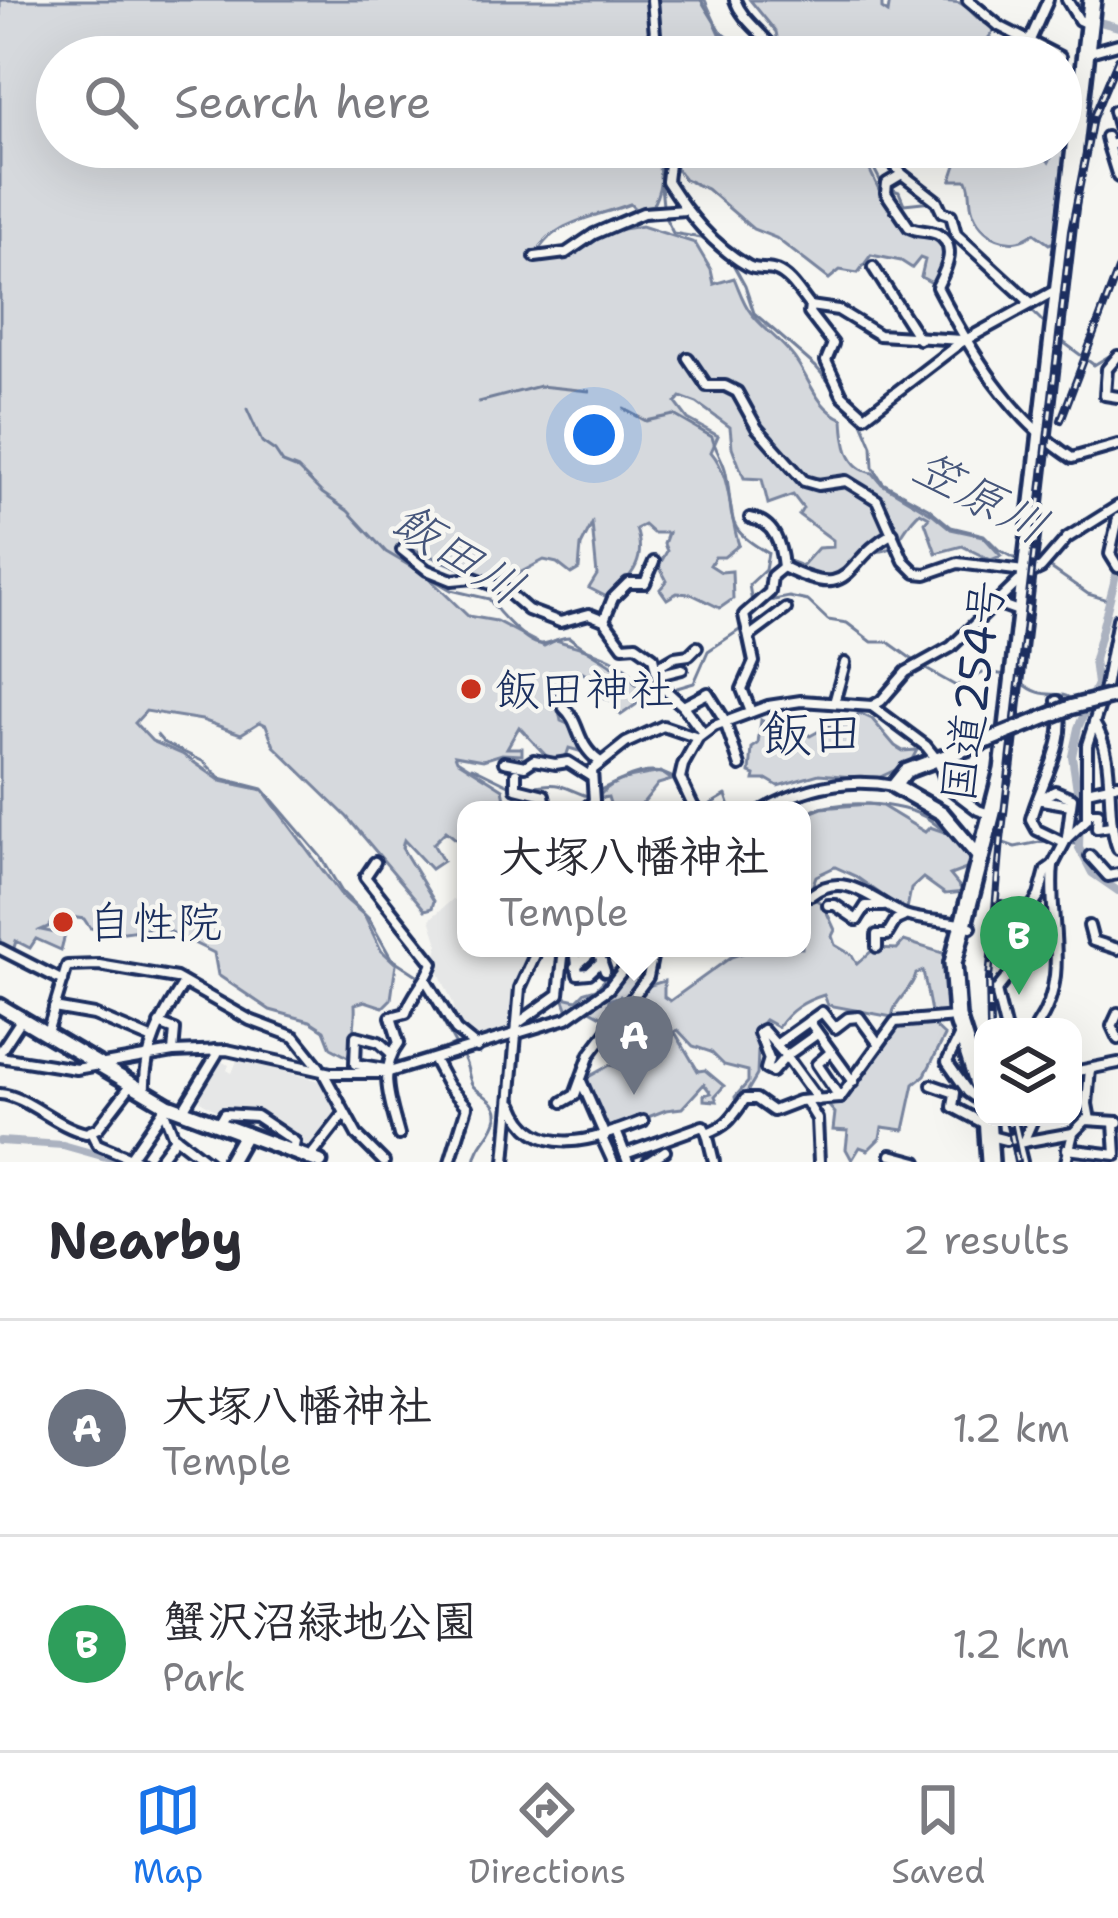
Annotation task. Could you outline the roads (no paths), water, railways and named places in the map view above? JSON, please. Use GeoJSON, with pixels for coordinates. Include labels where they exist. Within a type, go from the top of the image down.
{"type":"FeatureCollection","features":[{"type":"Feature","properties":{"kind":"highway","name":"国道254号"},"geometry":{"type":"LineString","coordinates":[[1082,71],[1095,1]]}},
{"type":"Feature","properties":{"kind":"highway","name":"国道254号"},"geometry":{"type":"LineString","coordinates":[[974,1072],[959,1024],[953,963],[1003,770],[1030,569],[1071,168]]}},
{"type":"Feature","properties":{"kind":"main road"},"geometry":{"type":"LineString","coordinates":[[982,852],[942,813],[894,786],[905,771],[1071,706],[1114,694]]}},
{"type":"Feature","properties":{"kind":"main road"},"geometry":{"type":"LineString","coordinates":[[0,1006],[165,1107],[312,1160]]}},
{"type":"Feature","properties":{"kind":"main road"},"geometry":{"type":"LineString","coordinates":[[229,1162],[245,1134]]}},
{"type":"Feature","properties":{"kind":"street"},"geometry":{"type":"LineString","coordinates":[[652,0],[655,36]]}},
{"type":"Feature","properties":{"kind":"street"},"geometry":{"type":"LineString","coordinates":[[734,0],[745,22],[761,36]]}},
{"type":"Feature","properties":{"kind":"street"},"geometry":{"type":"LineString","coordinates":[[968,0],[1021,36]]}},
{"type":"Feature","properties":{"kind":"street"},"geometry":{"type":"LineString","coordinates":[[1032,36],[1048,0]]}},
{"type":"Feature","properties":{"kind":"street"},"geometry":{"type":"LineString","coordinates":[[1067,0],[1079,20],[1088,24]]}},
{"type":"Feature","properties":{"kind":"street"},"geometry":{"type":"LineString","coordinates":[[1084,53],[1118,44]]}},
{"type":"Feature","properties":{"kind":"street"},"geometry":{"type":"LineString","coordinates":[[1118,110],[1114,111],[1118,177]]}},
{"type":"Feature","properties":{"kind":"street"},"geometry":{"type":"LineString","coordinates":[[669,168],[667,181],[706,235],[751,268],[773,269],[809,306],[809,313],[833,344],[826,361],[842,395],[865,416],[939,357],[1058,289]]}},
{"type":"Feature","properties":{"kind":"street"},"geometry":{"type":"LineString","coordinates":[[897,168],[934,199],[942,212],[951,215],[956,235],[1029,304]]}},
{"type":"Feature","properties":{"kind":"street"},"geometry":{"type":"LineString","coordinates":[[902,174],[886,188],[909,227],[936,234],[945,242],[949,259],[937,287],[965,340],[1017,411],[1041,437],[1072,458],[1118,445]]}},
{"type":"Feature","properties":{"kind":"street"},"geometry":{"type":"LineString","coordinates":[[535,257],[566,254],[594,234],[643,213],[687,210]]}},
{"type":"Feature","properties":{"kind":"street"},"geometry":{"type":"LineString","coordinates":[[873,267],[919,338]]}},
{"type":"Feature","properties":{"kind":"street"},"geometry":{"type":"LineString","coordinates":[[809,306],[838,310],[878,335],[965,340]]}},
{"type":"Feature","properties":{"kind":"street"},"geometry":{"type":"LineString","coordinates":[[1118,356],[1107,369],[1105,395],[1118,398]]}},
{"type":"Feature","properties":{"kind":"street"},"geometry":{"type":"LineString","coordinates":[[688,358],[706,386],[725,386],[736,392],[757,428],[804,481],[846,481],[869,494],[882,507],[906,565],[916,573],[958,563],[1030,569]]}},
{"type":"Feature","properties":{"kind":"street"},"geometry":{"type":"LineString","coordinates":[[691,801],[680,778],[701,736],[725,722],[785,701],[872,706],[900,676],[948,649],[1067,538],[1118,506]]}},
{"type":"Feature","properties":{"kind":"street"},"geometry":{"type":"LineString","coordinates":[[750,518],[774,532],[783,567]]}},
{"type":"Feature","properties":{"kind":"street"},"geometry":{"type":"LineString","coordinates":[[1115,565],[1111,550],[1118,518]]}},
{"type":"Feature","properties":{"kind":"street"},"geometry":{"type":"LineString","coordinates":[[783,567],[813,581],[842,579],[893,533]]}},
{"type":"Feature","properties":{"kind":"street"},"geometry":{"type":"LineString","coordinates":[[402,550],[428,570],[452,580],[474,578],[504,589],[528,610],[560,622],[589,614],[604,620],[623,646],[641,647],[653,657],[659,684],[683,706],[701,736]]}},
{"type":"Feature","properties":{"kind":"street"},"geometry":{"type":"LineString","coordinates":[[604,620],[613,598],[628,584],[645,583],[654,562]]}},
{"type":"Feature","properties":{"kind":"street"},"geometry":{"type":"LineString","coordinates":[[751,712],[742,689],[754,662],[747,620],[751,606],[770,592],[772,576],[783,567]]}},
{"type":"Feature","properties":{"kind":"street"},"geometry":{"type":"LineString","coordinates":[[996,603],[1021,612]]}},
{"type":"Feature","properties":{"kind":"street"},"geometry":{"type":"LineString","coordinates":[[751,635],[786,609]]}},
{"type":"Feature","properties":{"kind":"street"},"geometry":{"type":"LineString","coordinates":[[1114,694],[1118,619]]}},
{"type":"Feature","properties":{"kind":"street"},"geometry":{"type":"LineString","coordinates":[[658,671],[697,647]]}},
{"type":"Feature","properties":{"kind":"street"},"geometry":{"type":"LineString","coordinates":[[834,703],[845,663]]}},
{"type":"Feature","properties":{"kind":"street"},"geometry":{"type":"LineString","coordinates":[[658,671],[682,669]]}},
{"type":"Feature","properties":{"kind":"street"},"geometry":{"type":"LineString","coordinates":[[683,706],[708,693],[725,722],[740,766]]}},
{"type":"Feature","properties":{"kind":"street"},"geometry":{"type":"LineString","coordinates":[[1003,1018],[996,991],[1016,967],[1031,934],[1030,908],[1039,896],[1046,870],[1088,813],[1087,745],[1100,704],[1114,694]]}},
{"type":"Feature","properties":{"kind":"street"},"geometry":{"type":"LineString","coordinates":[[1100,704],[1114,694]]}},
{"type":"Feature","properties":{"kind":"street"},"geometry":{"type":"LineString","coordinates":[[1057,701],[1062,717],[1058,745],[1041,799],[1032,812],[1034,826],[1067,839]]}},
{"type":"Feature","properties":{"kind":"street"},"geometry":{"type":"LineString","coordinates":[[872,706],[922,742],[938,761],[948,787],[978,810],[993,815]]}},
{"type":"Feature","properties":{"kind":"street"},"geometry":{"type":"LineString","coordinates":[[564,708],[585,749],[599,761]]}},
{"type":"Feature","properties":{"kind":"street"},"geometry":{"type":"LineString","coordinates":[[1094,723],[1115,784],[1113,823],[1118,849]]}},
{"type":"Feature","properties":{"kind":"street"},"geometry":{"type":"LineString","coordinates":[[592,801],[590,776],[599,761],[633,739],[663,726],[701,736]]}},
{"type":"Feature","properties":{"kind":"street"},"geometry":{"type":"LineString","coordinates":[[504,762],[525,766],[534,760],[568,762],[590,776]]}},
{"type":"Feature","properties":{"kind":"street"},"geometry":{"type":"LineString","coordinates":[[516,773],[516,788],[544,795],[545,801]]}},
{"type":"Feature","properties":{"kind":"street"},"geometry":{"type":"LineString","coordinates":[[783,801],[832,784],[894,786]]}},
{"type":"Feature","properties":{"kind":"street"},"geometry":{"type":"LineString","coordinates":[[1087,791],[1115,784]]}},
{"type":"Feature","properties":{"kind":"street"},"geometry":{"type":"LineString","coordinates":[[1041,799],[1071,805],[1067,839]]}},
{"type":"Feature","properties":{"kind":"street"},"geometry":{"type":"LineString","coordinates":[[1088,813],[1098,813],[1097,828],[1113,823]]}},
{"type":"Feature","properties":{"kind":"street"},"geometry":{"type":"LineString","coordinates":[[1090,856],[1108,876],[1118,874]]}},
{"type":"Feature","properties":{"kind":"street"},"geometry":{"type":"LineString","coordinates":[[375,862],[365,877],[432,958],[427,982],[459,1034],[477,1047]]}},
{"type":"Feature","properties":{"kind":"street"},"geometry":{"type":"LineString","coordinates":[[1041,1018],[1057,969],[1053,865]]}},
{"type":"Feature","properties":{"kind":"street"},"geometry":{"type":"LineString","coordinates":[[811,895],[834,885],[858,888],[872,900],[910,916],[966,925]]}},
{"type":"Feature","properties":{"kind":"street"},"geometry":{"type":"LineString","coordinates":[[834,885],[830,905],[859,921],[872,900]]}},
{"type":"Feature","properties":{"kind":"street"},"geometry":{"type":"LineString","coordinates":[[1001,907],[998,947],[1016,967]]}},
{"type":"Feature","properties":{"kind":"street"},"geometry":{"type":"LineString","coordinates":[[877,947],[878,933],[887,934],[896,920],[910,916]]}},
{"type":"Feature","properties":{"kind":"street"},"geometry":{"type":"LineString","coordinates":[[1089,926],[1093,941],[1108,942],[1118,949]]}},
{"type":"Feature","properties":{"kind":"street"},"geometry":{"type":"LineString","coordinates":[[1000,932],[1031,934]]}},
{"type":"Feature","properties":{"kind":"street"},"geometry":{"type":"LineString","coordinates":[[0,949],[63,980]]}},
{"type":"Feature","properties":{"kind":"street"},"geometry":{"type":"LineString","coordinates":[[505,1162],[522,980],[534,957]]}},
{"type":"Feature","properties":{"kind":"street"},"geometry":{"type":"LineString","coordinates":[[517,1024],[559,994],[563,957]]}},
{"type":"Feature","properties":{"kind":"street"},"geometry":{"type":"LineString","coordinates":[[575,957],[578,974],[603,966],[600,957]]}},
{"type":"Feature","properties":{"kind":"street"},"geometry":{"type":"LineString","coordinates":[[575,967],[587,957]]}},
{"type":"Feature","properties":{"kind":"street"},"geometry":{"type":"LineString","coordinates":[[22,1018],[0,1055],[61,1068],[103,1067],[173,1052],[215,1050],[331,1073],[386,1071],[547,1026],[588,1005],[633,957]]}},
{"type":"Feature","properties":{"kind":"street"},"geometry":{"type":"LineString","coordinates":[[563,1102],[575,1095],[590,1054],[648,977],[652,957]]}},
{"type":"Feature","properties":{"kind":"street"},"geometry":{"type":"LineString","coordinates":[[47,1034],[67,966],[168,975],[295,1037],[337,1092],[344,1114],[384,1162]]}},
{"type":"Feature","properties":{"kind":"street"},"geometry":{"type":"LineString","coordinates":[[399,1136],[386,1071],[399,1043],[392,1015],[406,1013],[412,992],[427,982]]}},
{"type":"Feature","properties":{"kind":"street"},"geometry":{"type":"LineString","coordinates":[[145,1092],[153,1040],[184,983]]}},
{"type":"Feature","properties":{"kind":"street"},"geometry":{"type":"LineString","coordinates":[[54,1008],[94,1015],[153,1040]]}},
{"type":"Feature","properties":{"kind":"street"},"geometry":{"type":"LineString","coordinates":[[777,1044],[822,1012],[835,1028],[848,1018],[859,1017],[878,1043]]}},
{"type":"Feature","properties":{"kind":"street"},"geometry":{"type":"LineString","coordinates":[[1118,1012],[1112,1028],[1118,1039]]}},
{"type":"Feature","properties":{"kind":"street"},"geometry":{"type":"LineString","coordinates":[[808,1022],[853,1082]]}},
{"type":"Feature","properties":{"kind":"street"},"geometry":{"type":"LineString","coordinates":[[707,1133],[731,1123],[745,1099],[755,1099],[772,1112],[806,1101],[840,1098],[895,1022],[959,1024]]}},
{"type":"Feature","properties":{"kind":"street"},"geometry":{"type":"LineString","coordinates":[[159,1024],[176,1030],[173,1052]]}},
{"type":"Feature","properties":{"kind":"street"},"geometry":{"type":"LineString","coordinates":[[818,1034],[786,1056],[772,1072],[766,1069],[769,1059],[759,1034],[763,1030],[777,1044],[786,1056],[818,1100]]}},
{"type":"Feature","properties":{"kind":"street"},"geometry":{"type":"LineString","coordinates":[[386,1071],[355,1064],[356,1036],[380,1042],[391,1053]]}},
{"type":"Feature","properties":{"kind":"street"},"geometry":{"type":"LineString","coordinates":[[182,1112],[217,1054],[215,1050]]}},
{"type":"Feature","properties":{"kind":"street"},"geometry":{"type":"LineString","coordinates":[[831,1052],[817,1064],[840,1098]]}},
{"type":"Feature","properties":{"kind":"street"},"geometry":{"type":"LineString","coordinates":[[434,1060],[467,1107],[450,1162]]}},
{"type":"Feature","properties":{"kind":"street"},"geometry":{"type":"LineString","coordinates":[[442,1073],[451,1061]]}},
{"type":"Feature","properties":{"kind":"street"},"geometry":{"type":"LineString","coordinates":[[1082,1070],[1118,1063]]}},
{"type":"Feature","properties":{"kind":"street"},"geometry":{"type":"LineString","coordinates":[[1090,1069],[1090,1120]]}},
{"type":"Feature","properties":{"kind":"street"},"geometry":{"type":"LineString","coordinates":[[580,1080],[613,1162]]}},
{"type":"Feature","properties":{"kind":"street"},"geometry":{"type":"LineString","coordinates":[[91,1132],[132,1084]]}},
{"type":"Feature","properties":{"kind":"street"},"geometry":{"type":"LineString","coordinates":[[932,1085],[955,1093],[953,1107],[1022,1162]]}},
{"type":"Feature","properties":{"kind":"street"},"geometry":{"type":"LineString","coordinates":[[0,1094],[15,1096],[62,1125],[91,1132],[97,1144],[135,1160],[165,1107]]}},
{"type":"Feature","properties":{"kind":"street"},"geometry":{"type":"LineString","coordinates":[[511,1100],[521,1129],[543,1145],[574,1150],[643,1121]]}},
{"type":"Feature","properties":{"kind":"street"},"geometry":{"type":"LineString","coordinates":[[806,1101],[817,1119],[819,1162]]}},
{"type":"Feature","properties":{"kind":"street"},"geometry":{"type":"LineString","coordinates":[[165,1107],[176,1137],[208,1162]]}},
{"type":"Feature","properties":{"kind":"street"},"geometry":{"type":"LineString","coordinates":[[219,1125],[224,1114],[256,1116],[295,1142],[293,1151]]}},
{"type":"Feature","properties":{"kind":"street"},"geometry":{"type":"LineString","coordinates":[[312,1160],[344,1114]]}},
{"type":"Feature","properties":{"kind":"street"},"geometry":{"type":"LineString","coordinates":[[997,1141],[1073,1133],[1090,1120],[1116,1122],[1116,1155],[1067,1149]]}},
{"type":"Feature","properties":{"kind":"street"},"geometry":{"type":"LineString","coordinates":[[616,1132],[626,1158],[661,1149],[704,1126],[714,1162]]}},
{"type":"Feature","properties":{"kind":"street"},"geometry":{"type":"LineString","coordinates":[[1066,1162],[1073,1133]]}},
{"type":"Feature","properties":{"kind":"street"},"geometry":{"type":"LineString","coordinates":[[157,1162],[176,1137]]}},
{"type":"Feature","properties":{"kind":"street"},"geometry":{"type":"LineString","coordinates":[[648,1162],[661,1149]]}},
{"type":"Feature","properties":{"kind":"street"},"geometry":{"type":"LineString","coordinates":[[891,1155],[917,1162]]}},
{"type":"Feature","properties":{"kind":"waterway"},"geometry":{"type":"LineString","coordinates":[[701,0],[726,36]]}},
{"type":"Feature","properties":{"kind":"waterway"},"geometry":{"type":"LineString","coordinates":[[1072,0],[1085,18]]}},
{"type":"Feature","properties":{"kind":"waterway"},"geometry":{"type":"LineString","coordinates":[[1092,20],[1118,27]]}},
{"type":"Feature","properties":{"kind":"waterway","name":"笠原川"},"geometry":{"type":"LineString","coordinates":[[659,168],[664,215],[673,233],[701,238],[717,248]]}},
{"type":"Feature","properties":{"kind":"waterway"},"geometry":{"type":"LineString","coordinates":[[874,168],[883,186],[899,192],[904,204],[932,201]]}},
{"type":"Feature","properties":{"kind":"waterway"},"geometry":{"type":"LineString","coordinates":[[940,215],[950,221],[952,234]]}},
{"type":"Feature","properties":{"kind":"waterway","name":"笠原川"},"geometry":{"type":"LineString","coordinates":[[729,257],[754,313],[816,367],[861,420],[872,446],[873,467],[883,483],[951,527],[984,535],[1021,562]]}},
{"type":"Feature","properties":{"kind":"waterway"},"geometry":{"type":"LineString","coordinates":[[990,269],[992,277],[1003,282]]}},
{"type":"Feature","properties":{"kind":"waterway"},"geometry":{"type":"LineString","coordinates":[[1030,309],[1048,327]]}},
{"type":"Feature","properties":{"kind":"waterway"},"geometry":{"type":"LineString","coordinates":[[1059,339],[1094,365],[1114,353]]}},
{"type":"Feature","properties":{"kind":"waterway"},"geometry":{"type":"LineString","coordinates":[[479,402],[540,386],[589,391]]}},
{"type":"Feature","properties":{"kind":"waterway","name":"飯田川"},"geometry":{"type":"LineString","coordinates":[[247,409],[262,442],[348,511],[386,552],[451,590],[489,599],[535,643],[569,637],[636,684],[647,684],[669,696],[694,683],[708,651],[744,627]]}},
{"type":"Feature","properties":{"kind":"waterway"},"geometry":{"type":"LineString","coordinates":[[624,409],[646,421],[674,415],[712,437],[725,469],[733,521],[743,536],[768,553],[765,570],[749,585],[752,602]]}},
{"type":"Feature","properties":{"kind":"waterway","name":"笠原川"},"geometry":{"type":"LineString","coordinates":[[1048,566],[1088,594],[1108,600]]}},
{"type":"Feature","properties":{"kind":"waterway"},"geometry":{"type":"LineString","coordinates":[[1118,567],[1094,660],[1097,684],[1072,756],[1080,810],[1079,848],[1092,873],[1118,891]]}},
{"type":"Feature","properties":{"kind":"waterway","name":"飯田川"},"geometry":{"type":"LineString","coordinates":[[764,602],[789,597],[808,601],[828,620],[847,623],[872,642],[888,642],[916,662]]}},
{"type":"Feature","properties":{"kind":"waterway","name":"飯田川"},"geometry":{"type":"LineString","coordinates":[[924,668],[956,686],[985,672],[1007,675]]}},
{"type":"Feature","properties":{"kind":"waterway","name":"飯田川"},"geometry":{"type":"LineString","coordinates":[[1020,681],[1038,692],[1075,702]]}},
{"type":"Feature","properties":{"kind":"waterway"},"geometry":{"type":"LineString","coordinates":[[157,735],[204,762],[220,778],[263,789],[321,857],[342,892],[369,919],[391,958],[417,975],[458,1049]]}},
{"type":"Feature","properties":{"kind":"waterway"},"geometry":{"type":"LineString","coordinates":[[472,767],[513,787]]}},
{"type":"Feature","properties":{"kind":"waterway"},"geometry":{"type":"LineString","coordinates":[[529,787],[554,785],[587,796],[642,773],[665,774],[676,780]]}},
{"type":"Feature","properties":{"kind":"waterway"},"geometry":{"type":"LineString","coordinates":[[691,793],[698,801]]}},
{"type":"Feature","properties":{"kind":"waterway"},"geometry":{"type":"LineString","coordinates":[[716,801],[726,795],[728,801]]}},
{"type":"Feature","properties":{"kind":"waterway"},"geometry":{"type":"LineString","coordinates":[[811,812],[848,804],[903,809],[930,820],[961,842]]}},
{"type":"Feature","properties":{"kind":"waterway"},"geometry":{"type":"LineString","coordinates":[[987,849],[998,841],[1015,847],[1050,840]]}},
{"type":"Feature","properties":{"kind":"waterway"},"geometry":{"type":"LineString","coordinates":[[1066,842],[1079,845]]}},
{"type":"Feature","properties":{"kind":"waterway"},"geometry":{"type":"LineString","coordinates":[[464,1059],[473,1086],[497,1111],[475,1162]]}},
{"type":"Feature","properties":{"kind":"waterway"},"geometry":{"type":"LineString","coordinates":[[0,1141],[63,1145],[123,1162]]}},
{"type":"Feature","properties":{"kind":"railway"},"geometry":{"type":"LineString","coordinates":[[990,1018],[1001,840],[1071,231],[1093,118],[1118,59]]}},
{"type":"Feature","properties":{"kind":"railway"},"geometry":{"type":"LineString","coordinates":[[1061,420],[1118,270]]}},
{"type":"Feature","properties":{"kind":"railway"},"geometry":{"type":"LineString","coordinates":[[1010,1126],[1017,1162]]}},
{"type":"Feature","properties":{"kind":"place","name":"飯田神社"},"geometry":{"type":"Point","coordinates":[471,689]}},
{"type":"Feature","properties":{"kind":"place","name":"自性院"},"geometry":{"type":"Point","coordinates":[63,922]}},
{"type":"Feature","properties":{"kind":"place","name":"蟹沢沼緑地公園"},"geometry":{"type":"Point","coordinates":[1019,995]}},
{"type":"Feature","properties":{"kind":"place","name":"大塚八幡神社"},"geometry":{"type":"Point","coordinates":[634,1095]}},
{"type":"Feature","properties":{"kind":"district","name":"飯田"},"geometry":{"type":"Point","coordinates":[812,733]}}]}
